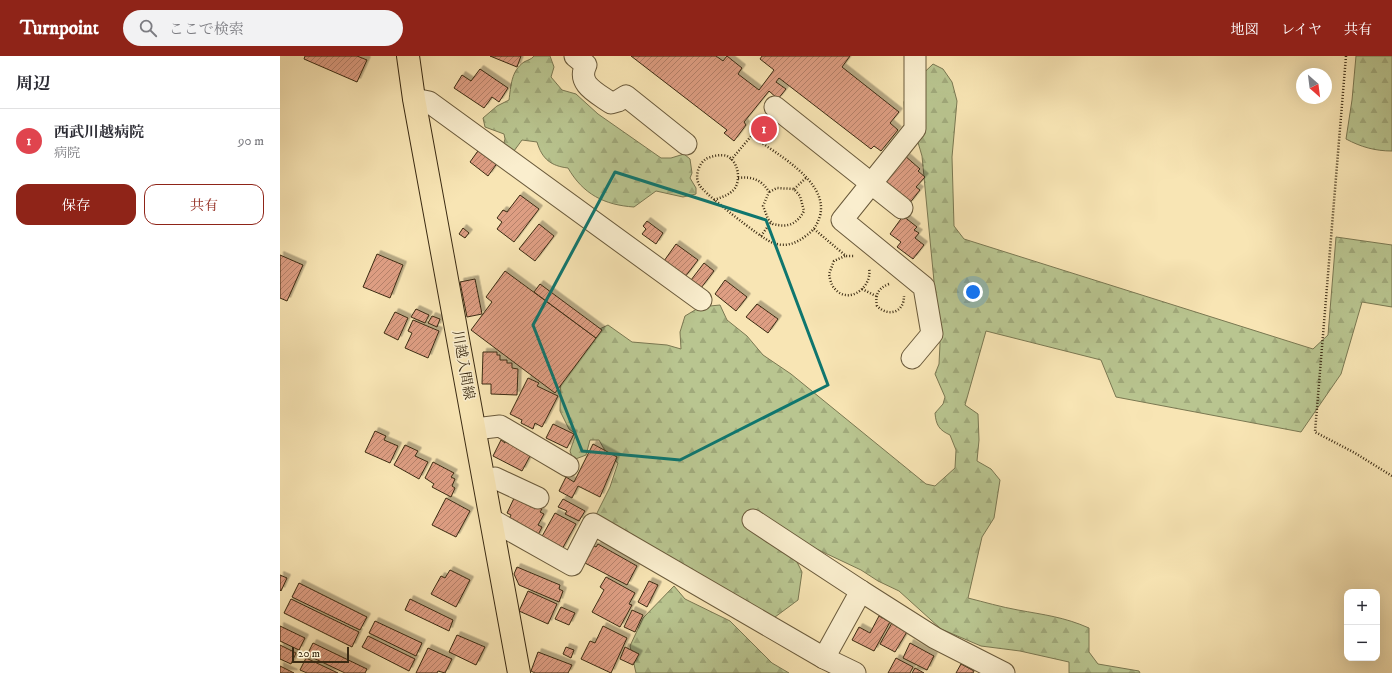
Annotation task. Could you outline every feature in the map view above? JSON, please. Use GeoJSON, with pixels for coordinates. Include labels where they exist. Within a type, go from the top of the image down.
{"type":"FeatureCollection","features":[{"type":"Feature","properties":{"kind":"main road","name":"川越入間線"},"geometry":{"type":"LineString","coordinates":[[408,56],[414,99],[519,673]]}},
{"type":"Feature","properties":{"kind":"street"},"geometry":{"type":"LineString","coordinates":[[575,56],[586,65],[582,72],[583,80],[586,85],[611,103],[626,96],[686,144]]}},
{"type":"Feature","properties":{"kind":"street"},"geometry":{"type":"LineString","coordinates":[[912,358],[932,334],[924,287],[842,220],[915,129],[915,56]]}},
{"type":"Feature","properties":{"kind":"street"},"geometry":{"type":"LineString","coordinates":[[414,99],[429,102],[701,300]]}},
{"type":"Feature","properties":{"kind":"street"},"geometry":{"type":"LineString","coordinates":[[775,107],[902,208]]}},
{"type":"Feature","properties":{"kind":"street"},"geometry":{"type":"LineString","coordinates":[[475,429],[500,426],[568,466]]}},
{"type":"Feature","properties":{"kind":"street"},"geometry":{"type":"LineString","coordinates":[[484,480],[495,478],[538,498]]}},
{"type":"Feature","properties":{"kind":"street"},"geometry":{"type":"LineString","coordinates":[[492,520],[572,565],[592,524],[824,658],[855,673]]}},
{"type":"Feature","properties":{"kind":"street"},"geometry":{"type":"LineString","coordinates":[[753,520],[860,591],[935,638],[1004,673]]}},
{"type":"Feature","properties":{"kind":"street"},"geometry":{"type":"LineString","coordinates":[[824,658],[860,591]]}},
{"type":"Feature","properties":{"kind":"path"},"geometry":{"type":"LineString","coordinates":[[1346,56],[1315,432],[1355,453],[1392,476]]}},
{"type":"Feature","properties":{"kind":"path"},"geometry":{"type":"LineString","coordinates":[[731,160],[775,107]]}},
{"type":"Feature","properties":{"kind":"path"},"geometry":{"type":"LineString","coordinates":[[714,200],[729,194],[736,187],[738,178],[737,168],[727,156],[715,156],[706,159],[697,174],[699,186],[714,200],[770,242],[788,245],[797,242],[814,230],[822,206],[813,184],[752,136]]}},
{"type":"Feature","properties":{"kind":"path"},"geometry":{"type":"LineString","coordinates":[[738,178],[746,176],[761,182],[769,192]]}},
{"type":"Feature","properties":{"kind":"path"},"geometry":{"type":"LineString","coordinates":[[794,189],[803,203],[804,211],[800,218],[788,226],[781,226],[771,222],[768,219],[763,206],[769,192],[777,188],[794,189],[806,178]]}},
{"type":"Feature","properties":{"kind":"path"},"geometry":{"type":"LineString","coordinates":[[761,236],[771,222]]}},
{"type":"Feature","properties":{"kind":"path"},"geometry":{"type":"LineString","coordinates":[[814,230],[846,256]]}},
{"type":"Feature","properties":{"kind":"path"},"geometry":{"type":"LineString","coordinates":[[858,257],[846,256],[834,261],[829,274],[832,284],[841,293],[849,295],[862,289],[869,279],[868,264],[872,267]]}},
{"type":"Feature","properties":{"kind":"path"},"geometry":{"type":"LineString","coordinates":[[887,279],[893,283],[887,284],[879,289],[876,296],[877,306],[883,312],[889,313],[896,311],[901,307],[904,302],[904,294]]}},
{"type":"Feature","properties":{"kind":"path"},"geometry":{"type":"LineString","coordinates":[[862,289],[876,296]]}},
{"type":"Feature","properties":{"kind":"highlighted area"},"geometry":{"type":"Polygon","coordinates":[[[615,172],[766,220],[828,385],[680,460],[582,451],[533,325],[615,172]]]}},
{"type":"Feature","properties":{"kind":"green space"},"geometry":{"type":"Polygon","coordinates":[[[534,56],[550,56],[554,67],[551,77],[562,90],[576,94],[598,114],[661,158],[671,158],[684,154],[690,159],[692,173],[690,178],[696,188],[696,194],[683,197],[656,191],[634,207],[613,204],[595,196],[580,185],[568,168],[548,161],[539,148],[537,142],[522,140],[514,151],[502,150],[505,139],[504,134],[485,127],[483,118],[497,106],[509,100],[512,79],[516,70],[524,62],[534,56]]]}},
{"type":"Feature","properties":{"kind":"green space"},"geometry":{"type":"Polygon","coordinates":[[[1356,56],[1392,56],[1392,151],[1368,148],[1346,139],[1352,100],[1356,56]]]}},
{"type":"Feature","properties":{"kind":"green space"},"geometry":{"type":"Polygon","coordinates":[[[933,64],[943,69],[952,82],[957,101],[952,157],[954,226],[964,239],[1313,349],[1328,335],[1336,237],[1392,245],[1392,307],[1362,302],[1341,374],[1301,432],[1116,397],[1101,360],[986,331],[965,405],[978,414],[979,440],[977,461],[991,469],[1000,480],[994,518],[982,537],[968,598],[1080,624],[1089,628],[1089,652],[1098,664],[1139,671],[1140,673],[1069,673],[1069,662],[1020,651],[981,646],[941,629],[899,591],[878,581],[861,570],[806,544],[788,544],[802,572],[798,600],[771,620],[595,517],[610,487],[618,463],[608,456],[599,440],[590,440],[586,455],[573,460],[570,451],[576,434],[569,429],[560,411],[561,370],[583,337],[608,325],[632,342],[667,345],[681,349],[680,332],[685,316],[700,307],[720,305],[727,320],[747,336],[763,355],[791,374],[926,484],[935,486],[955,468],[956,450],[950,435],[941,429],[937,424],[935,417],[935,413],[943,404],[945,397],[935,374],[939,364],[940,344],[922,156],[917,139],[905,118],[904,102],[910,86],[933,64]]]}},
{"type":"Feature","properties":{"kind":"green space"},"geometry":{"type":"Polygon","coordinates":[[[674,586],[685,599],[730,621],[772,663],[789,673],[636,673],[630,646],[643,618],[674,586]]]}},
{"type":"Feature","properties":{"kind":"building"},"geometry":{"type":"Polygon","coordinates":[[[305,56],[357,56],[367,60],[357,82],[304,59],[305,56]]]}},
{"type":"Feature","properties":{"kind":"building"},"geometry":{"type":"Polygon","coordinates":[[[490,56],[521,56],[517,67],[490,56]]]}},
{"type":"Feature","properties":{"kind":"building"},"geometry":{"type":"Polygon","coordinates":[[[631,56],[716,56],[723,61],[727,56],[742,68],[738,74],[759,90],[774,70],[760,59],[762,56],[850,56],[842,67],[899,112],[890,123],[898,130],[881,151],[874,146],[871,149],[779,78],[776,82],[786,89],[778,99],[769,91],[744,122],[746,125],[734,141],[724,133],[727,130],[631,56]]]}},
{"type":"Feature","properties":{"kind":"building"},"geometry":{"type":"Polygon","coordinates":[[[480,69],[508,88],[499,102],[492,97],[484,108],[454,88],[462,75],[471,81],[480,69]]]}},
{"type":"Feature","properties":{"kind":"building"},"geometry":{"type":"Polygon","coordinates":[[[480,148],[498,162],[488,176],[470,162],[480,148]]]}},
{"type":"Feature","properties":{"kind":"building"},"geometry":{"type":"Polygon","coordinates":[[[904,155],[920,169],[918,171],[925,177],[916,187],[920,190],[909,204],[882,182],[904,155]]]}},
{"type":"Feature","properties":{"kind":"building"},"geometry":{"type":"Polygon","coordinates":[[[520,195],[539,209],[514,242],[497,229],[502,222],[497,218],[503,210],[507,212],[520,195]]]}},
{"type":"Feature","properties":{"kind":"building"},"geometry":{"type":"Polygon","coordinates":[[[903,216],[917,227],[914,230],[919,233],[915,238],[924,245],[913,259],[897,247],[901,242],[890,234],[903,216]]]}},
{"type":"Feature","properties":{"kind":"building"},"geometry":{"type":"Polygon","coordinates":[[[647,221],[663,233],[656,244],[642,234],[646,229],[643,226],[647,221]]]}},
{"type":"Feature","properties":{"kind":"building"},"geometry":{"type":"Polygon","coordinates":[[[539,224],[554,236],[535,261],[519,249],[539,224]]]}},
{"type":"Feature","properties":{"kind":"building"},"geometry":{"type":"Polygon","coordinates":[[[463,228],[469,233],[465,238],[459,234],[463,228]]]}},
{"type":"Feature","properties":{"kind":"building"},"geometry":{"type":"Polygon","coordinates":[[[676,244],[698,260],[685,277],[664,261],[676,244]]]}},
{"type":"Feature","properties":{"kind":"building"},"geometry":{"type":"Polygon","coordinates":[[[377,254],[403,265],[390,298],[363,287],[377,254]]]}},
{"type":"Feature","properties":{"kind":"building"},"geometry":{"type":"Polygon","coordinates":[[[280,255],[303,265],[287,301],[280,298],[280,255]]]}},
{"type":"Feature","properties":{"kind":"building"},"geometry":{"type":"Polygon","coordinates":[[[704,263],[714,271],[701,288],[691,280],[704,263]]]}},
{"type":"Feature","properties":{"kind":"building"},"geometry":{"type":"Polygon","coordinates":[[[505,271],[596,338],[555,393],[471,330],[492,302],[486,297],[505,271]]]}},
{"type":"Feature","properties":{"kind":"building"},"geometry":{"type":"Polygon","coordinates":[[[475,279],[482,314],[467,317],[460,282],[475,279]]]}},
{"type":"Feature","properties":{"kind":"building"},"geometry":{"type":"Polygon","coordinates":[[[725,280],[747,297],[736,311],[715,294],[725,280]]]}},
{"type":"Feature","properties":{"kind":"building"},"geometry":{"type":"Polygon","coordinates":[[[540,284],[602,330],[596,338],[534,292],[540,284]]]}},
{"type":"Feature","properties":{"kind":"building"},"geometry":{"type":"Polygon","coordinates":[[[757,304],[778,319],[768,333],[746,317],[757,304]]]}},
{"type":"Feature","properties":{"kind":"building"},"geometry":{"type":"Polygon","coordinates":[[[416,309],[429,315],[425,323],[411,317],[416,309]]]}},
{"type":"Feature","properties":{"kind":"building"},"geometry":{"type":"Polygon","coordinates":[[[395,312],[408,318],[398,340],[384,333],[395,312]]]}},
{"type":"Feature","properties":{"kind":"building"},"geometry":{"type":"Polygon","coordinates":[[[432,316],[440,319],[437,327],[428,323],[432,316]]]}},
{"type":"Feature","properties":{"kind":"building"},"geometry":{"type":"Polygon","coordinates":[[[413,320],[439,331],[428,358],[405,348],[412,333],[408,331],[413,320]]]}},
{"type":"Feature","properties":{"kind":"building"},"geometry":{"type":"Polygon","coordinates":[[[483,352],[497,352],[497,355],[500,355],[500,360],[507,360],[507,363],[512,363],[512,368],[518,369],[517,395],[491,394],[491,384],[482,384],[483,352]]]}},
{"type":"Feature","properties":{"kind":"building"},"geometry":{"type":"Polygon","coordinates":[[[528,378],[539,383],[537,386],[558,396],[542,427],[535,423],[533,429],[521,423],[522,420],[510,414],[528,378]]]}},
{"type":"Feature","properties":{"kind":"building"},"geometry":{"type":"Polygon","coordinates":[[[553,424],[574,434],[567,448],[546,438],[553,424]]]}},
{"type":"Feature","properties":{"kind":"building"},"geometry":{"type":"Polygon","coordinates":[[[375,431],[386,436],[384,440],[398,446],[390,463],[365,452],[375,431]]]}},
{"type":"Feature","properties":{"kind":"building"},"geometry":{"type":"Polygon","coordinates":[[[501,440],[505,443],[506,440],[524,449],[523,452],[530,456],[522,471],[493,456],[501,440]]]}},
{"type":"Feature","properties":{"kind":"building"},"geometry":{"type":"Polygon","coordinates":[[[593,444],[617,457],[600,497],[578,486],[572,498],[559,491],[566,477],[574,482],[593,444]]]}},
{"type":"Feature","properties":{"kind":"building"},"geometry":{"type":"Polygon","coordinates":[[[405,445],[418,451],[415,456],[428,462],[419,479],[394,465],[405,445]]]}},
{"type":"Feature","properties":{"kind":"building"},"geometry":{"type":"Polygon","coordinates":[[[433,462],[454,473],[451,477],[455,479],[452,486],[455,488],[451,497],[432,487],[434,484],[425,478],[433,462]]]}},
{"type":"Feature","properties":{"kind":"building"},"geometry":{"type":"Polygon","coordinates":[[[515,496],[542,509],[540,512],[544,514],[538,525],[542,527],[537,537],[507,523],[511,515],[507,513],[515,496]]]}},
{"type":"Feature","properties":{"kind":"building"},"geometry":{"type":"Polygon","coordinates":[[[446,498],[470,511],[456,537],[432,525],[446,498]]]}},
{"type":"Feature","properties":{"kind":"building"},"geometry":{"type":"Polygon","coordinates":[[[563,499],[585,511],[579,521],[565,514],[567,511],[558,507],[563,499]]]}},
{"type":"Feature","properties":{"kind":"building"},"geometry":{"type":"Polygon","coordinates":[[[555,513],[576,524],[561,551],[540,540],[555,513]]]}},
{"type":"Feature","properties":{"kind":"building"},"geometry":{"type":"Polygon","coordinates":[[[590,544],[596,547],[598,544],[637,566],[627,585],[585,563],[587,559],[583,557],[590,544]]]}},
{"type":"Feature","properties":{"kind":"building"},"geometry":{"type":"Polygon","coordinates":[[[517,567],[560,585],[559,589],[563,591],[559,602],[519,585],[514,574],[517,567]]]}},
{"type":"Feature","properties":{"kind":"building"},"geometry":{"type":"Polygon","coordinates":[[[450,570],[470,580],[456,607],[431,594],[441,576],[445,578],[450,570]]]}},
{"type":"Feature","properties":{"kind":"building"},"geometry":{"type":"Polygon","coordinates":[[[280,575],[287,578],[281,591],[280,590],[280,575]]]}},
{"type":"Feature","properties":{"kind":"building"},"geometry":{"type":"Polygon","coordinates":[[[606,577],[635,593],[629,604],[632,605],[620,627],[592,612],[604,590],[600,587],[606,577]]]}},
{"type":"Feature","properties":{"kind":"building"},"geometry":{"type":"Polygon","coordinates":[[[649,581],[658,585],[647,607],[638,602],[649,581]]]}},
{"type":"Feature","properties":{"kind":"building"},"geometry":{"type":"Polygon","coordinates":[[[299,583],[367,617],[360,630],[292,597],[299,583]]]}},
{"type":"Feature","properties":{"kind":"building"},"geometry":{"type":"Polygon","coordinates":[[[528,591],[557,604],[548,624],[519,611],[528,591]]]}},
{"type":"Feature","properties":{"kind":"building"},"geometry":{"type":"Polygon","coordinates":[[[291,599],[359,632],[352,647],[284,613],[291,599]]]}},
{"type":"Feature","properties":{"kind":"building"},"geometry":{"type":"Polygon","coordinates":[[[410,599],[453,620],[449,631],[405,610],[410,599]]]}},
{"type":"Feature","properties":{"kind":"building"},"geometry":{"type":"Polygon","coordinates":[[[561,607],[575,613],[569,625],[555,619],[561,607]]]}},
{"type":"Feature","properties":{"kind":"building"},"geometry":{"type":"Polygon","coordinates":[[[632,610],[643,615],[635,632],[624,627],[632,610]]]}},
{"type":"Feature","properties":{"kind":"building"},"geometry":{"type":"Polygon","coordinates":[[[879,616],[890,622],[874,651],[852,640],[859,627],[870,633],[879,616]]]}},
{"type":"Feature","properties":{"kind":"building"},"geometry":{"type":"Polygon","coordinates":[[[375,621],[422,643],[416,656],[369,633],[375,621]]]}},
{"type":"Feature","properties":{"kind":"building"},"geometry":{"type":"Polygon","coordinates":[[[893,621],[908,630],[895,652],[880,644],[893,621]]]}},
{"type":"Feature","properties":{"kind":"building"},"geometry":{"type":"Polygon","coordinates":[[[280,626],[305,638],[299,650],[280,641],[280,626]]]}},
{"type":"Feature","properties":{"kind":"building"},"geometry":{"type":"Polygon","coordinates":[[[603,626],[627,638],[611,673],[581,659],[590,641],[595,643],[603,626]]]}},
{"type":"Feature","properties":{"kind":"building"},"geometry":{"type":"Polygon","coordinates":[[[457,635],[485,647],[476,665],[449,652],[457,635]]]}},
{"type":"Feature","properties":{"kind":"building"},"geometry":{"type":"Polygon","coordinates":[[[368,636],[415,659],[409,671],[362,647],[368,636]]]}},
{"type":"Feature","properties":{"kind":"building"},"geometry":{"type":"Polygon","coordinates":[[[313,643],[367,669],[365,673],[345,673],[307,655],[313,643]]]}},
{"type":"Feature","properties":{"kind":"building"},"geometry":{"type":"Polygon","coordinates":[[[910,643],[934,656],[927,670],[903,658],[910,643]]]}},
{"type":"Feature","properties":{"kind":"building"},"geometry":{"type":"Polygon","coordinates":[[[280,645],[296,653],[291,664],[280,659],[280,645]]]}},
{"type":"Feature","properties":{"kind":"building"},"geometry":{"type":"Polygon","coordinates":[[[566,647],[574,650],[571,658],[563,654],[566,647]]]}},
{"type":"Feature","properties":{"kind":"building"},"geometry":{"type":"Polygon","coordinates":[[[625,647],[639,654],[633,665],[620,659],[625,647]]]}},
{"type":"Feature","properties":{"kind":"building"},"geometry":{"type":"Polygon","coordinates":[[[428,648],[452,659],[445,673],[438,671],[437,673],[416,673],[428,648]]]}},
{"type":"Feature","properties":{"kind":"building"},"geometry":{"type":"Polygon","coordinates":[[[538,652],[572,665],[568,673],[535,673],[531,671],[538,652]]]}},
{"type":"Feature","properties":{"kind":"building"},"geometry":{"type":"Polygon","coordinates":[[[306,658],[338,673],[307,673],[300,670],[306,658]]]}},
{"type":"Feature","properties":{"kind":"building"},"geometry":{"type":"Polygon","coordinates":[[[896,658],[913,667],[910,673],[888,673],[896,658]]]}},
{"type":"Feature","properties":{"kind":"building"},"geometry":{"type":"Polygon","coordinates":[[[961,664],[974,671],[973,673],[956,673],[961,664]]]}},
{"type":"Feature","properties":{"kind":"building"},"geometry":{"type":"Polygon","coordinates":[[[280,666],[294,673],[280,673],[280,666]]]}},
{"type":"Feature","properties":{"kind":"building"},"geometry":{"type":"Polygon","coordinates":[[[915,668],[924,673],[912,673],[915,668]]]}},
{"type":"Feature","properties":{"kind":"place","name":"西武川越病院"},"geometry":{"type":"Point","coordinates":[764,129]}}]}
